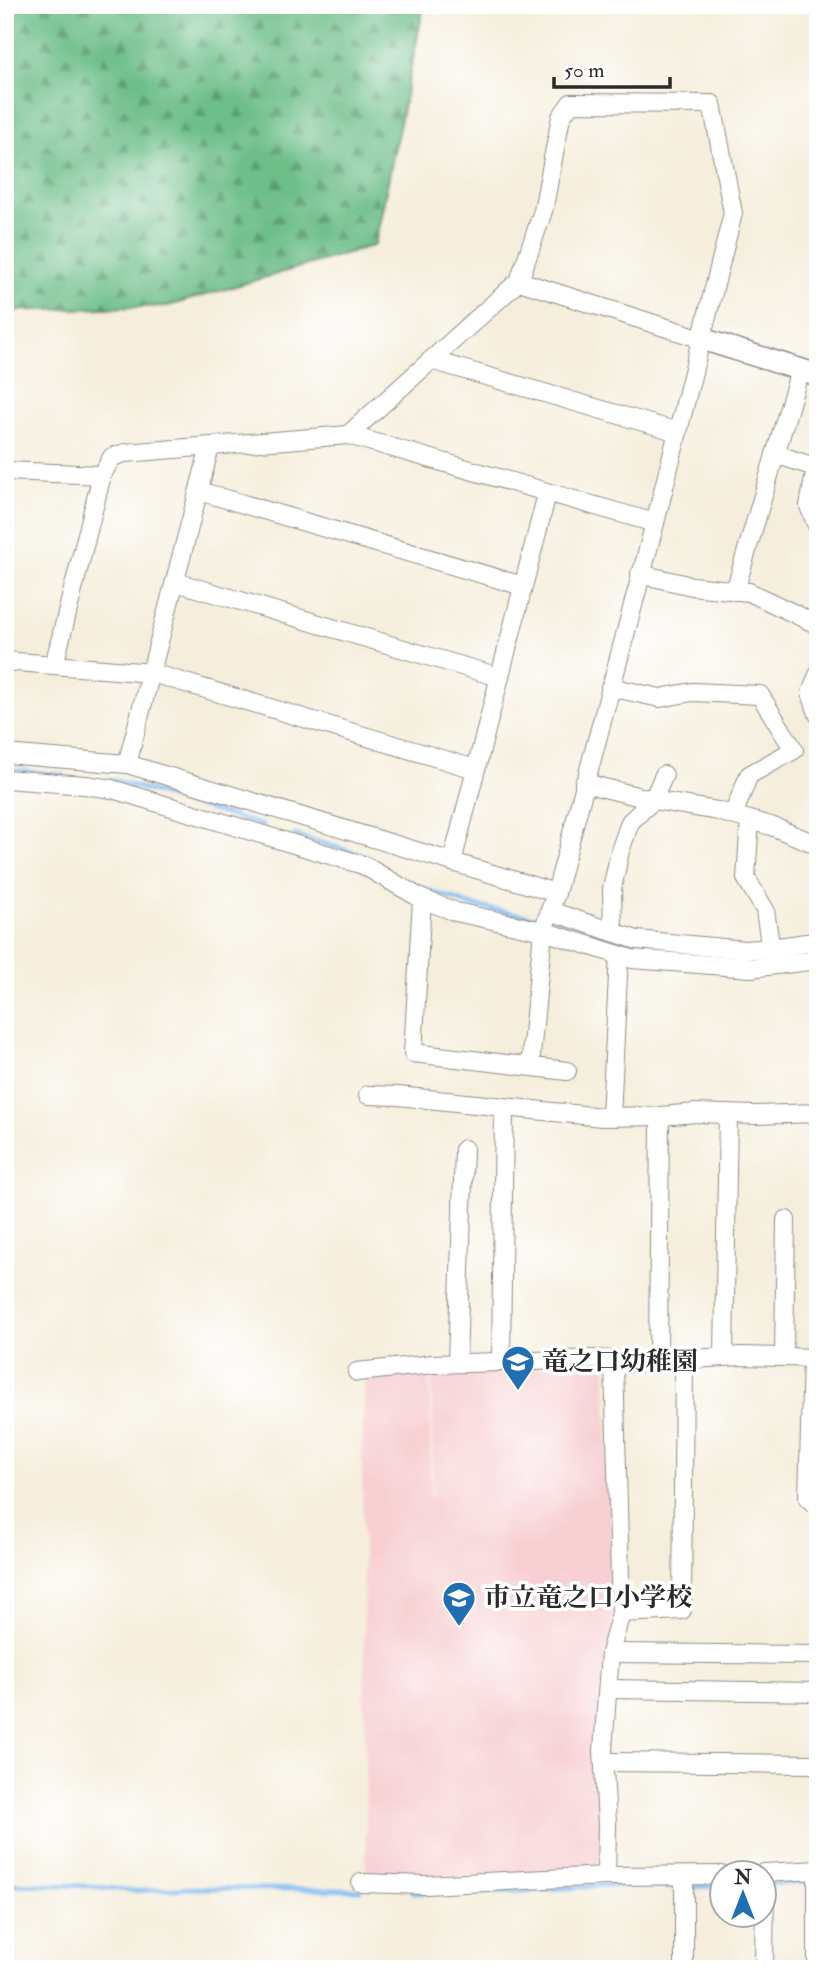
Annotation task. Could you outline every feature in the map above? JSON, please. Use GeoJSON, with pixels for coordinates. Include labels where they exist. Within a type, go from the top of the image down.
{"type":"FeatureCollection","features":[{"type":"Feature","properties":{"kind":"street"},"geometry":{"type":"LineString","coordinates":[[348,435],[519,281],[542,211],[561,117],[571,103],[712,104],[733,213],[655,523],[556,893],[543,931],[530,1066]]}},
{"type":"Feature","properties":{"kind":"street"},"geometry":{"type":"LineString","coordinates":[[519,281],[809,373],[775,454],[735,590]]}},
{"type":"Feature","properties":{"kind":"street"},"geometry":{"type":"LineString","coordinates":[[431,360],[678,432]]}},
{"type":"Feature","properties":{"kind":"street"},"geometry":{"type":"LineString","coordinates":[[54,665],[102,475],[112,457],[125,453],[348,435],[655,523]]}},
{"type":"Feature","properties":{"kind":"street"},"geometry":{"type":"LineString","coordinates":[[127,764],[210,447]]}},
{"type":"Feature","properties":{"kind":"street"},"geometry":{"type":"LineString","coordinates":[[775,454],[817,467],[809,506],[818,528]]}},
{"type":"Feature","properties":{"kind":"street"},"geometry":{"type":"LineString","coordinates":[[5,471],[102,475]]}},
{"type":"Feature","properties":{"kind":"street"},"geometry":{"type":"LineString","coordinates":[[199,491],[523,586]]}},
{"type":"Feature","properties":{"kind":"street"},"geometry":{"type":"LineString","coordinates":[[452,862],[547,494]]}},
{"type":"Feature","properties":{"kind":"street"},"geometry":{"type":"LineString","coordinates":[[640,574],[692,586],[749,592],[818,625]]}},
{"type":"Feature","properties":{"kind":"street"},"geometry":{"type":"LineString","coordinates":[[176,582],[499,677]]}},
{"type":"Feature","properties":{"kind":"street"},"geometry":{"type":"LineString","coordinates":[[5,661],[152,673],[475,769]]}},
{"type":"Feature","properties":{"kind":"street"},"geometry":{"type":"LineString","coordinates":[[818,675],[811,694],[818,714]]}},
{"type":"Feature","properties":{"kind":"street"},"geometry":{"type":"LineString","coordinates":[[610,687],[660,698],[692,692],[760,695],[794,750],[748,775],[742,818],[746,878],[765,910],[772,957]]}},
{"type":"Feature","properties":{"kind":"street"},"geometry":{"type":"LineString","coordinates":[[5,754],[127,764],[556,893]]}},
{"type":"Feature","properties":{"kind":"street"},"geometry":{"type":"LineString","coordinates":[[613,932],[612,888],[620,852],[630,822],[653,800],[664,775]]}},
{"type":"Feature","properties":{"kind":"street"},"geometry":{"type":"LineString","coordinates":[[5,779],[112,789],[363,865],[422,899],[456,912],[543,931],[632,959],[751,968],[806,943],[818,943]]}},
{"type":"Feature","properties":{"kind":"street"},"geometry":{"type":"LineString","coordinates":[[584,783],[742,818],[771,826],[818,845]]}},
{"type":"Feature","properties":{"kind":"street"},"geometry":{"type":"LineString","coordinates":[[422,899],[413,1053],[567,1071]]}},
{"type":"Feature","properties":{"kind":"street"},"geometry":{"type":"LineString","coordinates":[[550,911],[637,940],[818,960]]}},
{"type":"Feature","properties":{"kind":"street"},"geometry":{"type":"LineString","coordinates":[[611,1117],[619,955]]}},
{"type":"Feature","properties":{"kind":"street"},"geometry":{"type":"LineString","coordinates":[[368,1095],[611,1117],[696,1113],[818,1113]]}},
{"type":"Feature","properties":{"kind":"street"},"geometry":{"type":"LineString","coordinates":[[501,1361],[504,1108]]}},
{"type":"Feature","properties":{"kind":"street"},"geometry":{"type":"LineString","coordinates":[[724,1356],[728,1114]]}},
{"type":"Feature","properties":{"kind":"street"},"geometry":{"type":"LineString","coordinates":[[658,1361],[660,1116]]}},
{"type":"Feature","properties":{"kind":"street"},"geometry":{"type":"LineString","coordinates":[[457,1363],[464,1149]]}},
{"type":"Feature","properties":{"kind":"street"},"geometry":{"type":"LineString","coordinates":[[785,1356],[786,1220]]}},
{"type":"Feature","properties":{"kind":"street"},"geometry":{"type":"LineString","coordinates":[[614,1364],[724,1356],[815,1358],[814,1448],[808,1498],[818,1507]]}},
{"type":"Feature","properties":{"kind":"street"},"geometry":{"type":"LineString","coordinates":[[358,1372],[433,1364],[501,1361],[595,1359],[611,1360],[614,1364],[621,1613],[610,1653],[604,1762],[606,1876]]}},
{"type":"Feature","properties":{"kind":"street"},"geometry":{"type":"LineString","coordinates":[[621,1613],[682,1610],[684,1359]]}},
{"type":"Feature","properties":{"kind":"street"},"geometry":{"type":"LineString","coordinates":[[610,1653],[818,1655]]}},
{"type":"Feature","properties":{"kind":"street"},"geometry":{"type":"LineString","coordinates":[[608,1689],[818,1692]]}},
{"type":"Feature","properties":{"kind":"street"},"geometry":{"type":"LineString","coordinates":[[604,1762],[818,1764]]}},
{"type":"Feature","properties":{"kind":"street"},"geometry":{"type":"LineString","coordinates":[[778,1876],[817,1870],[817,1969]]}},
{"type":"Feature","properties":{"kind":"street"},"geometry":{"type":"LineString","coordinates":[[362,1883],[425,1885],[606,1876],[684,1883],[708,1878]]}},
{"type":"Feature","properties":{"kind":"street"},"geometry":{"type":"LineString","coordinates":[[684,1883],[684,1969]]}},
{"type":"Feature","properties":{"kind":"street"},"geometry":{"type":"LineString","coordinates":[[764,1928],[764,1969]]}},
{"type":"Feature","properties":{"kind":"shaded area"},"geometry":{"type":"Polygon","coordinates":[[[606,1365],[609,1492],[603,1496],[611,1497],[614,1605],[601,1859],[591,1870],[415,1878],[366,1872],[362,1444],[365,1377],[430,1371],[433,1496],[432,1370],[606,1365]]]}},
{"type":"Feature","properties":{"kind":"green space"},"geometry":{"type":"Polygon","coordinates":[[[5,5],[424,5],[375,245],[168,306],[5,311],[5,5]]]}},
{"type":"Feature","properties":{"kind":"waterway"},"geometry":{"type":"LineString","coordinates":[[5,769],[64,775]]}},
{"type":"Feature","properties":{"kind":"waterway"},"geometry":{"type":"LineString","coordinates":[[107,780],[263,826]]}},
{"type":"Feature","properties":{"kind":"waterway"},"geometry":{"type":"LineString","coordinates":[[295,835],[370,859]]}},
{"type":"Feature","properties":{"kind":"waterway"},"geometry":{"type":"LineString","coordinates":[[414,885],[470,905],[543,919]]}},
{"type":"Feature","properties":{"kind":"waterway"},"geometry":{"type":"LineString","coordinates":[[602,937],[635,950],[671,952]]}},
{"type":"Feature","properties":{"kind":"waterway"},"geometry":{"type":"LineString","coordinates":[[708,955],[727,958]]}},
{"type":"Feature","properties":{"kind":"waterway"},"geometry":{"type":"LineString","coordinates":[[778,1884],[812,1882]]}},
{"type":"Feature","properties":{"kind":"waterway"},"geometry":{"type":"LineString","coordinates":[[5,1884],[90,1886],[136,1891],[191,1888],[361,1890]]}},
{"type":"Feature","properties":{"kind":"waterway"},"geometry":{"type":"LineString","coordinates":[[412,1893],[529,1891],[603,1885],[679,1887]]}},
{"type":"Feature","properties":{"kind":"waterway"},"geometry":{"type":"LineString","coordinates":[[688,1887],[708,1886]]}},
{"type":"Feature","properties":{"kind":"place","name":"竜之口幼稚園"},"geometry":{"type":"Point","coordinates":[518,1392]}},
{"type":"Feature","properties":{"kind":"place","name":"市立竜之口小学校"},"geometry":{"type":"Point","coordinates":[459,1628]}}]}
